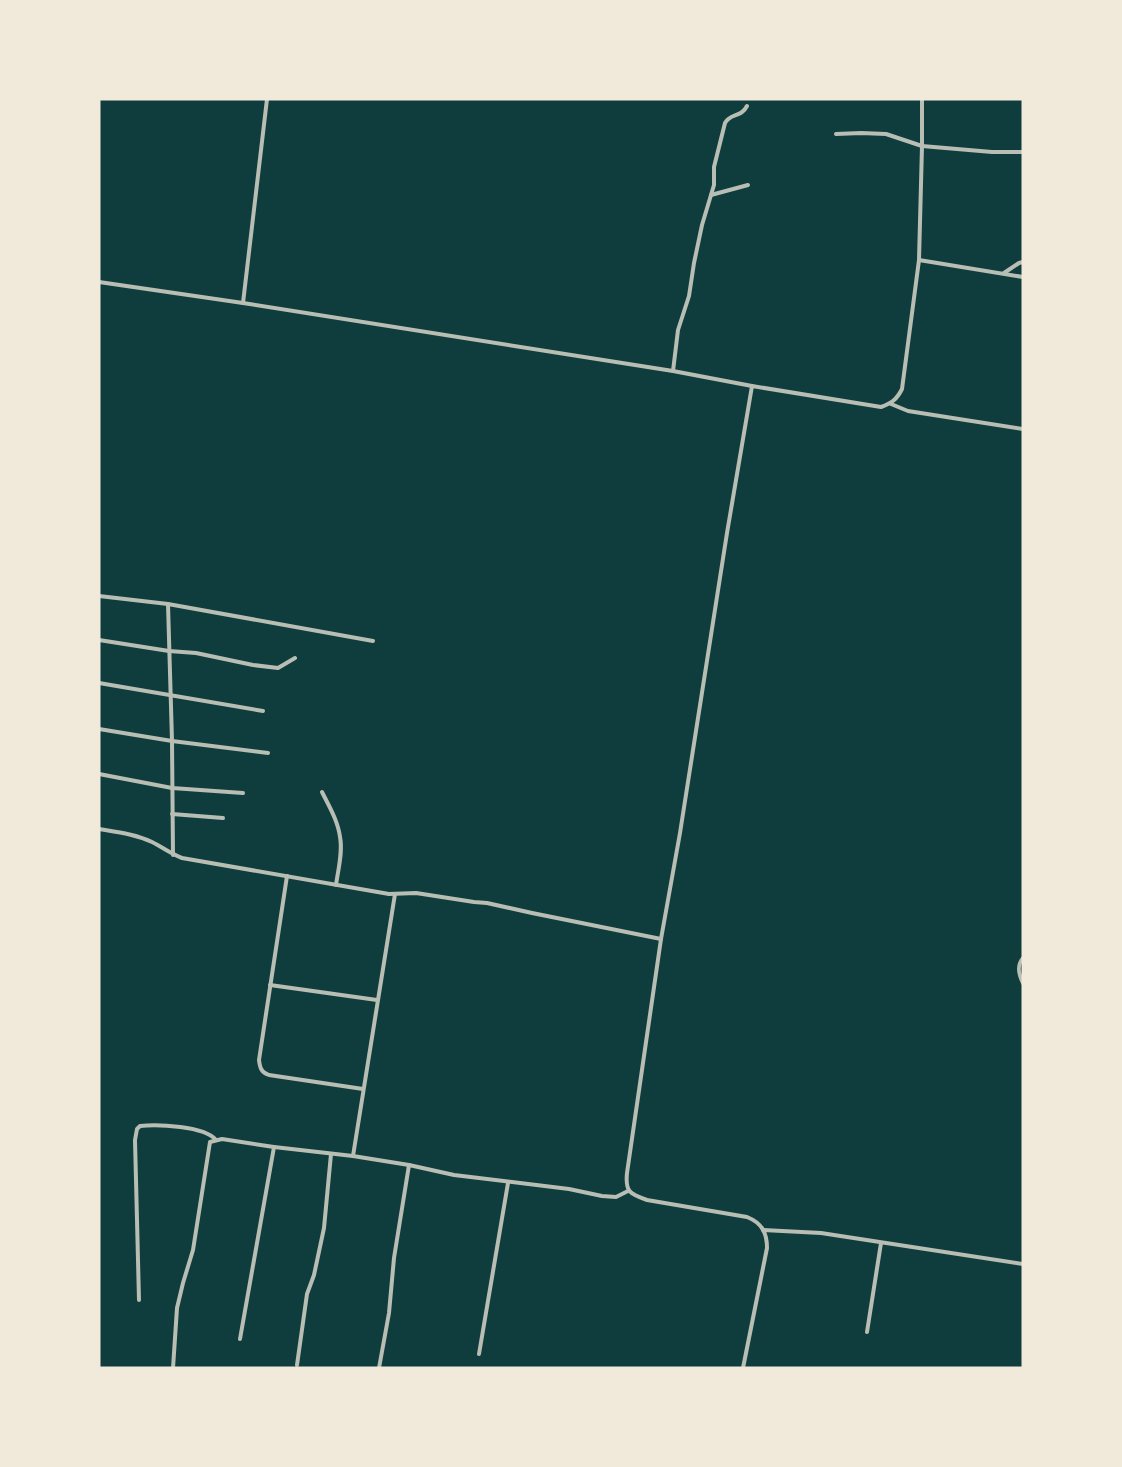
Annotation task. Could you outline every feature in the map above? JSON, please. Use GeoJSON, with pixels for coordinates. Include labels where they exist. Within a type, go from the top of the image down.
{"type":"FeatureCollection","features":[{"type":"Feature","properties":{"kind":"street"},"geometry":{"type":"LineString","coordinates":[[243,303],[267,99]]}},
{"type":"Feature","properties":{"kind":"street"},"geometry":{"type":"LineString","coordinates":[[99,282],[673,371],[881,407],[896,399],[902,389],[919,260],[922,99]]}},
{"type":"Feature","properties":{"kind":"street"},"geometry":{"type":"LineString","coordinates":[[673,371],[678,330],[689,296],[702,225],[714,185],[714,167],[725,123],[729,118],[740,115],[747,106]]}},
{"type":"Feature","properties":{"kind":"street"},"geometry":{"type":"LineString","coordinates":[[836,134],[886,134],[922,146],[992,152],[1023,152]]}},
{"type":"Feature","properties":{"kind":"street"},"geometry":{"type":"LineString","coordinates":[[711,195],[748,185]]}},
{"type":"Feature","properties":{"kind":"street"},"geometry":{"type":"LineString","coordinates":[[919,260],[1023,277]]}},
{"type":"Feature","properties":{"kind":"street"},"geometry":{"type":"LineString","coordinates":[[1003,273],[1019,262],[1023,262]]}},
{"type":"Feature","properties":{"kind":"street"},"geometry":{"type":"LineString","coordinates":[[744,1368],[767,1248],[764,1230],[756,1221],[747,1217],[635,1196],[628,1191],[626,1182],[661,939],[752,386]]}},
{"type":"Feature","properties":{"kind":"street"},"geometry":{"type":"LineString","coordinates":[[890,404],[908,411],[1023,429]]}},
{"type":"Feature","properties":{"kind":"street"},"geometry":{"type":"LineString","coordinates":[[99,596],[168,604],[373,641]]}},
{"type":"Feature","properties":{"kind":"street"},"geometry":{"type":"LineString","coordinates":[[168,604],[172,741],[172,855]]}},
{"type":"Feature","properties":{"kind":"street"},"geometry":{"type":"LineString","coordinates":[[99,640],[196,653],[278,668],[295,658]]}},
{"type":"Feature","properties":{"kind":"street"},"geometry":{"type":"LineString","coordinates":[[99,683],[263,711]]}},
{"type":"Feature","properties":{"kind":"street"},"geometry":{"type":"LineString","coordinates":[[99,729],[268,753]]}},
{"type":"Feature","properties":{"kind":"street"},"geometry":{"type":"LineString","coordinates":[[99,774],[172,788],[243,793]]}},
{"type":"Feature","properties":{"kind":"street"},"geometry":{"type":"LineString","coordinates":[[322,792],[335,817],[340,837],[341,853],[336,885]]}},
{"type":"Feature","properties":{"kind":"street"},"geometry":{"type":"LineString","coordinates":[[172,814],[224,818]]}},
{"type":"Feature","properties":{"kind":"street"},"geometry":{"type":"LineString","coordinates":[[99,829],[135,835],[182,858],[395,894],[416,893],[487,903],[661,939]]}},
{"type":"Feature","properties":{"kind":"street"},"geometry":{"type":"LineString","coordinates":[[287,876],[259,1060],[260,1067],[269,1075],[363,1089]]}},
{"type":"Feature","properties":{"kind":"street"},"geometry":{"type":"LineString","coordinates":[[352,1156],[395,894]]}},
{"type":"Feature","properties":{"kind":"street"},"geometry":{"type":"LineString","coordinates":[[1023,958],[1019,966],[1019,974],[1023,983]]}},
{"type":"Feature","properties":{"kind":"street"},"geometry":{"type":"LineString","coordinates":[[270,985],[377,1000]]}},
{"type":"Feature","properties":{"kind":"street"},"geometry":{"type":"LineString","coordinates":[[140,1300],[135,1140],[137,1129],[140,1126],[152,1125],[176,1126],[211,1134],[216,1140]]}},
{"type":"Feature","properties":{"kind":"street"},"geometry":{"type":"LineString","coordinates":[[173,1368],[177,1308],[193,1250],[210,1142],[222,1139],[352,1156],[454,1175],[616,1197],[628,1191]]}},
{"type":"Feature","properties":{"kind":"street"},"geometry":{"type":"LineString","coordinates":[[240,1340],[274,1147]]}},
{"type":"Feature","properties":{"kind":"street"},"geometry":{"type":"LineString","coordinates":[[297,1365],[307,1294],[315,1275],[324,1228],[331,1154]]}},
{"type":"Feature","properties":{"kind":"street"},"geometry":{"type":"LineString","coordinates":[[379,1368],[389,1313],[394,1257],[409,1165]]}},
{"type":"Feature","properties":{"kind":"street"},"geometry":{"type":"LineString","coordinates":[[480,1354],[507,1183]]}},
{"type":"Feature","properties":{"kind":"street"},"geometry":{"type":"LineString","coordinates":[[764,1230],[821,1233],[1023,1264]]}},
{"type":"Feature","properties":{"kind":"street"},"geometry":{"type":"LineString","coordinates":[[867,1332],[881,1243]]}}]}
